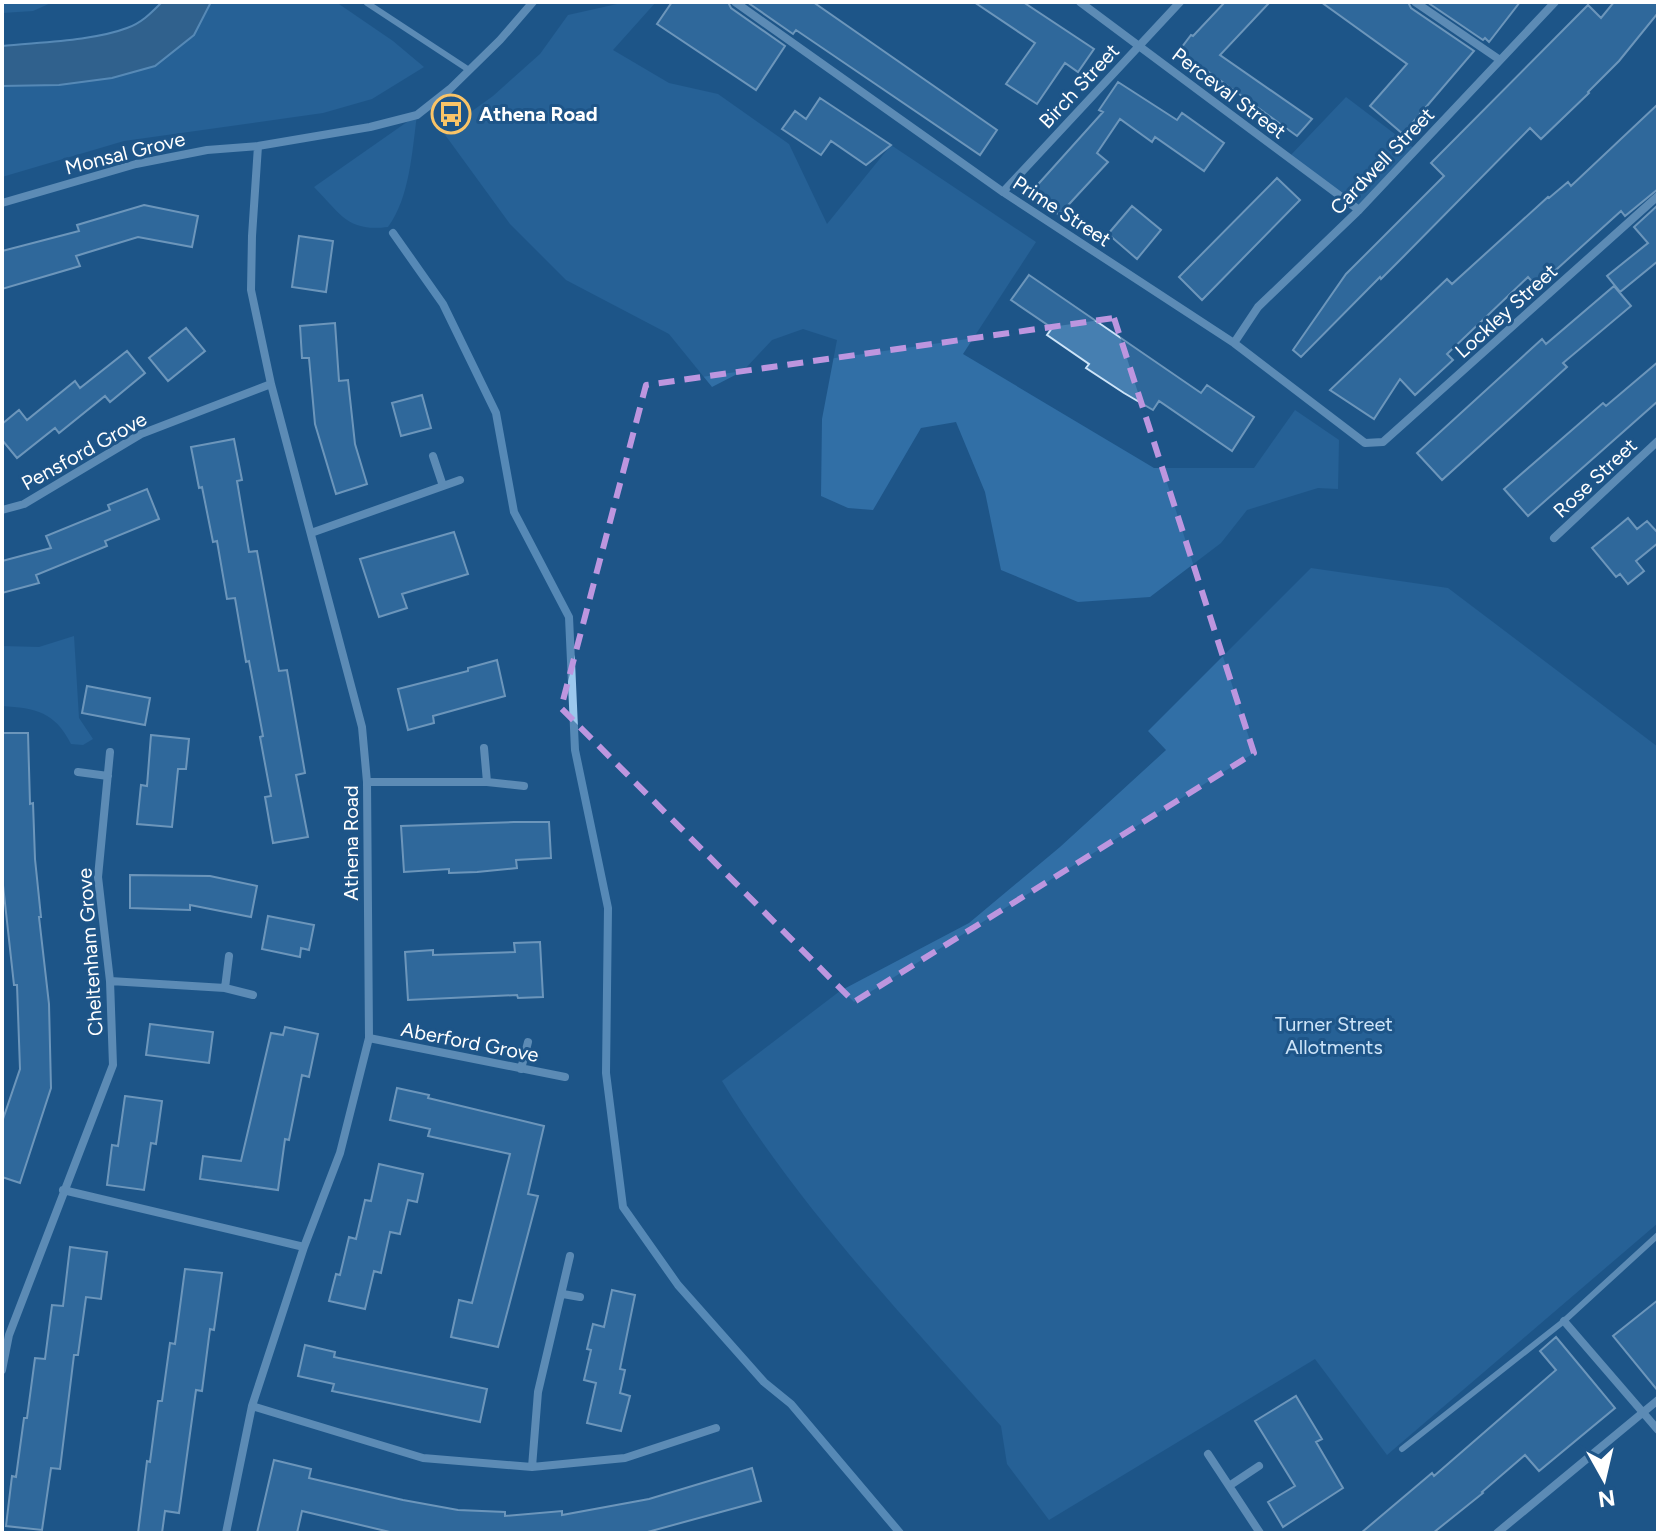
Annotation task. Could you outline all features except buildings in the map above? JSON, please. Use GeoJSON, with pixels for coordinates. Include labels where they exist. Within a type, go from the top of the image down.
{"type":"FeatureCollection","features":[{"type":"Feature","properties":{"kind":"street","name":"Monsal Grove"},"geometry":{"type":"LineString","coordinates":[[2,203],[136,164],[207,150],[258,146],[370,127],[417,115],[450,89],[533,2]]}},
{"type":"Feature","properties":{"kind":"street","name":"Prime Street"},"geometry":{"type":"LineString","coordinates":[[735,2],[1003,192],[1234,343],[1365,443],[1372,443]]}},
{"type":"Feature","properties":{"kind":"street","name":"Perceval Street"},"geometry":{"type":"LineString","coordinates":[[1080,2],[1359,210]]}},
{"type":"Feature","properties":{"kind":"street","name":"Birch Street"},"geometry":{"type":"LineString","coordinates":[[1003,192],[1180,2]]}},
{"type":"Feature","properties":{"kind":"street"},"geometry":{"type":"LineString","coordinates":[[1415,2],[1500,60]]}},
{"type":"Feature","properties":{"kind":"street","name":"Cardwell Street"},"geometry":{"type":"LineString","coordinates":[[1234,343],[1258,307],[1359,210],[1555,2]]}},
{"type":"Feature","properties":{"kind":"street","name":"Athena Road"},"geometry":{"type":"LineString","coordinates":[[226,1533],[252,1406],[304,1247],[340,1153],[369,1038],[367,782],[362,727],[271,384],[251,290],[258,146]]}},
{"type":"Feature","properties":{"kind":"street","name":"Lockley Street"},"geometry":{"type":"LineString","coordinates":[[1372,443],[1383,442],[1658,196]]}},
{"type":"Feature","properties":{"kind":"street","name":"Pensford Grove"},"geometry":{"type":"LineString","coordinates":[[2,510],[24,504],[141,434],[271,384]]}},
{"type":"Feature","properties":{"kind":"street","name":"Rose Street"},"geometry":{"type":"LineString","coordinates":[[1554,538],[1658,441]]}},
{"type":"Feature","properties":{"kind":"street"},"geometry":{"type":"LineString","coordinates":[[433,456],[443,486]]}},
{"type":"Feature","properties":{"kind":"street"},"geometry":{"type":"LineString","coordinates":[[311,533],[460,480]]}},
{"type":"Feature","properties":{"kind":"street"},"geometry":{"type":"LineString","coordinates":[[484,748],[487,782]]}},
{"type":"Feature","properties":{"kind":"street","name":"Cheltenham Grove"},"geometry":{"type":"LineString","coordinates":[[2,1370],[9,1335],[113,1065],[110,981],[98,877],[110,752]]}},
{"type":"Feature","properties":{"kind":"street"},"geometry":{"type":"LineString","coordinates":[[78,772],[108,776]]}},
{"type":"Feature","properties":{"kind":"street"},"geometry":{"type":"LineString","coordinates":[[367,782],[487,782],[524,786]]}},
{"type":"Feature","properties":{"kind":"street"},"geometry":{"type":"LineString","coordinates":[[225,988],[229,956]]}},
{"type":"Feature","properties":{"kind":"street"},"geometry":{"type":"LineString","coordinates":[[110,981],[225,988],[253,995]]}},
{"type":"Feature","properties":{"kind":"street","name":"Aberford Grove"},"geometry":{"type":"LineString","coordinates":[[369,1038],[565,1077]]}},
{"type":"Feature","properties":{"kind":"street"},"geometry":{"type":"LineString","coordinates":[[521,1069],[528,1042]]}},
{"type":"Feature","properties":{"kind":"street"},"geometry":{"type":"LineString","coordinates":[[63,1190],[304,1247]]}},
{"type":"Feature","properties":{"kind":"street"},"geometry":{"type":"LineString","coordinates":[[532,1467],[538,1392],[570,1256]]}},
{"type":"Feature","properties":{"kind":"street"},"geometry":{"type":"LineString","coordinates":[[563,1294],[580,1297]]}},
{"type":"Feature","properties":{"kind":"street"},"geometry":{"type":"LineString","coordinates":[[1564,1321],[1658,1430]]}},
{"type":"Feature","properties":{"kind":"street"},"geometry":{"type":"LineString","coordinates":[[1497,1533],[1658,1400]]}},
{"type":"Feature","properties":{"kind":"street"},"geometry":{"type":"LineString","coordinates":[[252,1406],[423,1458],[532,1467],[625,1458],[716,1428]]}},
{"type":"Feature","properties":{"kind":"street"},"geometry":{"type":"LineString","coordinates":[[1208,1454],[1260,1533]]}},
{"type":"Feature","properties":{"kind":"street"},"geometry":{"type":"LineString","coordinates":[[1229,1486],[1259,1466]]}},
{"type":"Feature","properties":{"kind":"lane"},"geometry":{"type":"LineString","coordinates":[[367,3],[469,70]]}},
{"type":"Feature","properties":{"kind":"lane"},"geometry":{"type":"LineString","coordinates":[[1402,1449],[1564,1321],[1658,1235]]}},
{"type":"Feature","properties":{"kind":"highlighted area"},"geometry":{"type":"Polygon","coordinates":[[[1114,318],[1254,753],[854,1002],[561,708],[646,385],[1114,318]]]}},
{"type":"Feature","properties":{"kind":"green space"},"geometry":{"type":"Polygon","coordinates":[[[2,2],[53,2],[33,11],[2,13],[2,2]]]}},
{"type":"Feature","properties":{"kind":"green space"},"geometry":{"type":"Polygon","coordinates":[[[211,2],[336,2],[393,41],[424,67],[372,99],[323,113],[124,141],[2,177],[2,86],[59,85],[112,78],[155,66],[194,35],[211,2]]]}},
{"type":"Feature","properties":{"kind":"green space"},"geometry":{"type":"Polygon","coordinates":[[[626,2],[656,2],[613,50],[669,83],[718,94],[789,144],[827,224],[891,145],[1036,242],[963,354],[1154,468],[1254,468],[1295,410],[1339,440],[1338,489],[1318,488],[1247,510],[1221,543],[1150,597],[1078,602],[1001,570],[985,492],[956,422],[921,428],[873,510],[848,508],[821,496],[822,419],[837,340],[803,329],[772,340],[743,371],[712,387],[669,334],[566,280],[510,224],[443,132],[493,96],[540,54],[568,15],[626,2]]]}},
{"type":"Feature","properties":{"kind":"green space"},"geometry":{"type":"Polygon","coordinates":[[[1346,97],[1416,150],[1359,210],[1289,157],[1346,97]]]}},
{"type":"Feature","properties":{"kind":"green space"},"geometry":{"type":"Polygon","coordinates":[[[417,115],[406,188],[388,227],[363,227],[346,219],[314,187],[417,115]]]}},
{"type":"Feature","properties":{"kind":"green space","name":"Turner Street Allotments"},"geometry":{"type":"Polygon","coordinates":[[[1311,568],[1448,588],[1658,747],[1658,1223],[1387,1455],[1315,1359],[1049,1520],[1007,1464],[1001,1426],[819,1217],[752,1128],[722,1081],[840,991],[969,923],[1060,847],[1166,750],[1148,731],[1311,568]]]}},
{"type":"Feature","properties":{"kind":"green space"},"geometry":{"type":"Polygon","coordinates":[[[74,636],[79,718],[93,739],[83,745],[71,744],[51,718],[35,710],[2,706],[2,646],[39,647],[74,636]]]}},
{"type":"Feature","properties":{"kind":"shaded area"},"geometry":{"type":"Polygon","coordinates":[[[162,2],[211,2],[194,35],[155,66],[112,78],[59,85],[2,86],[2,46],[113,32],[137,23],[162,2]]]}},
{"type":"Feature","properties":{"kind":"waterway"},"geometry":{"type":"LineString","coordinates":[[393,233],[443,304],[496,413],[514,512],[569,617],[575,750],[608,908],[606,1073],[623,1207],[678,1285],[764,1382],[791,1404],[900,1533]]}},
{"type":"Feature","properties":{"kind":"place","name":"Athena Road"},"geometry":{"type":"Point","coordinates":[451,114]}}]}
